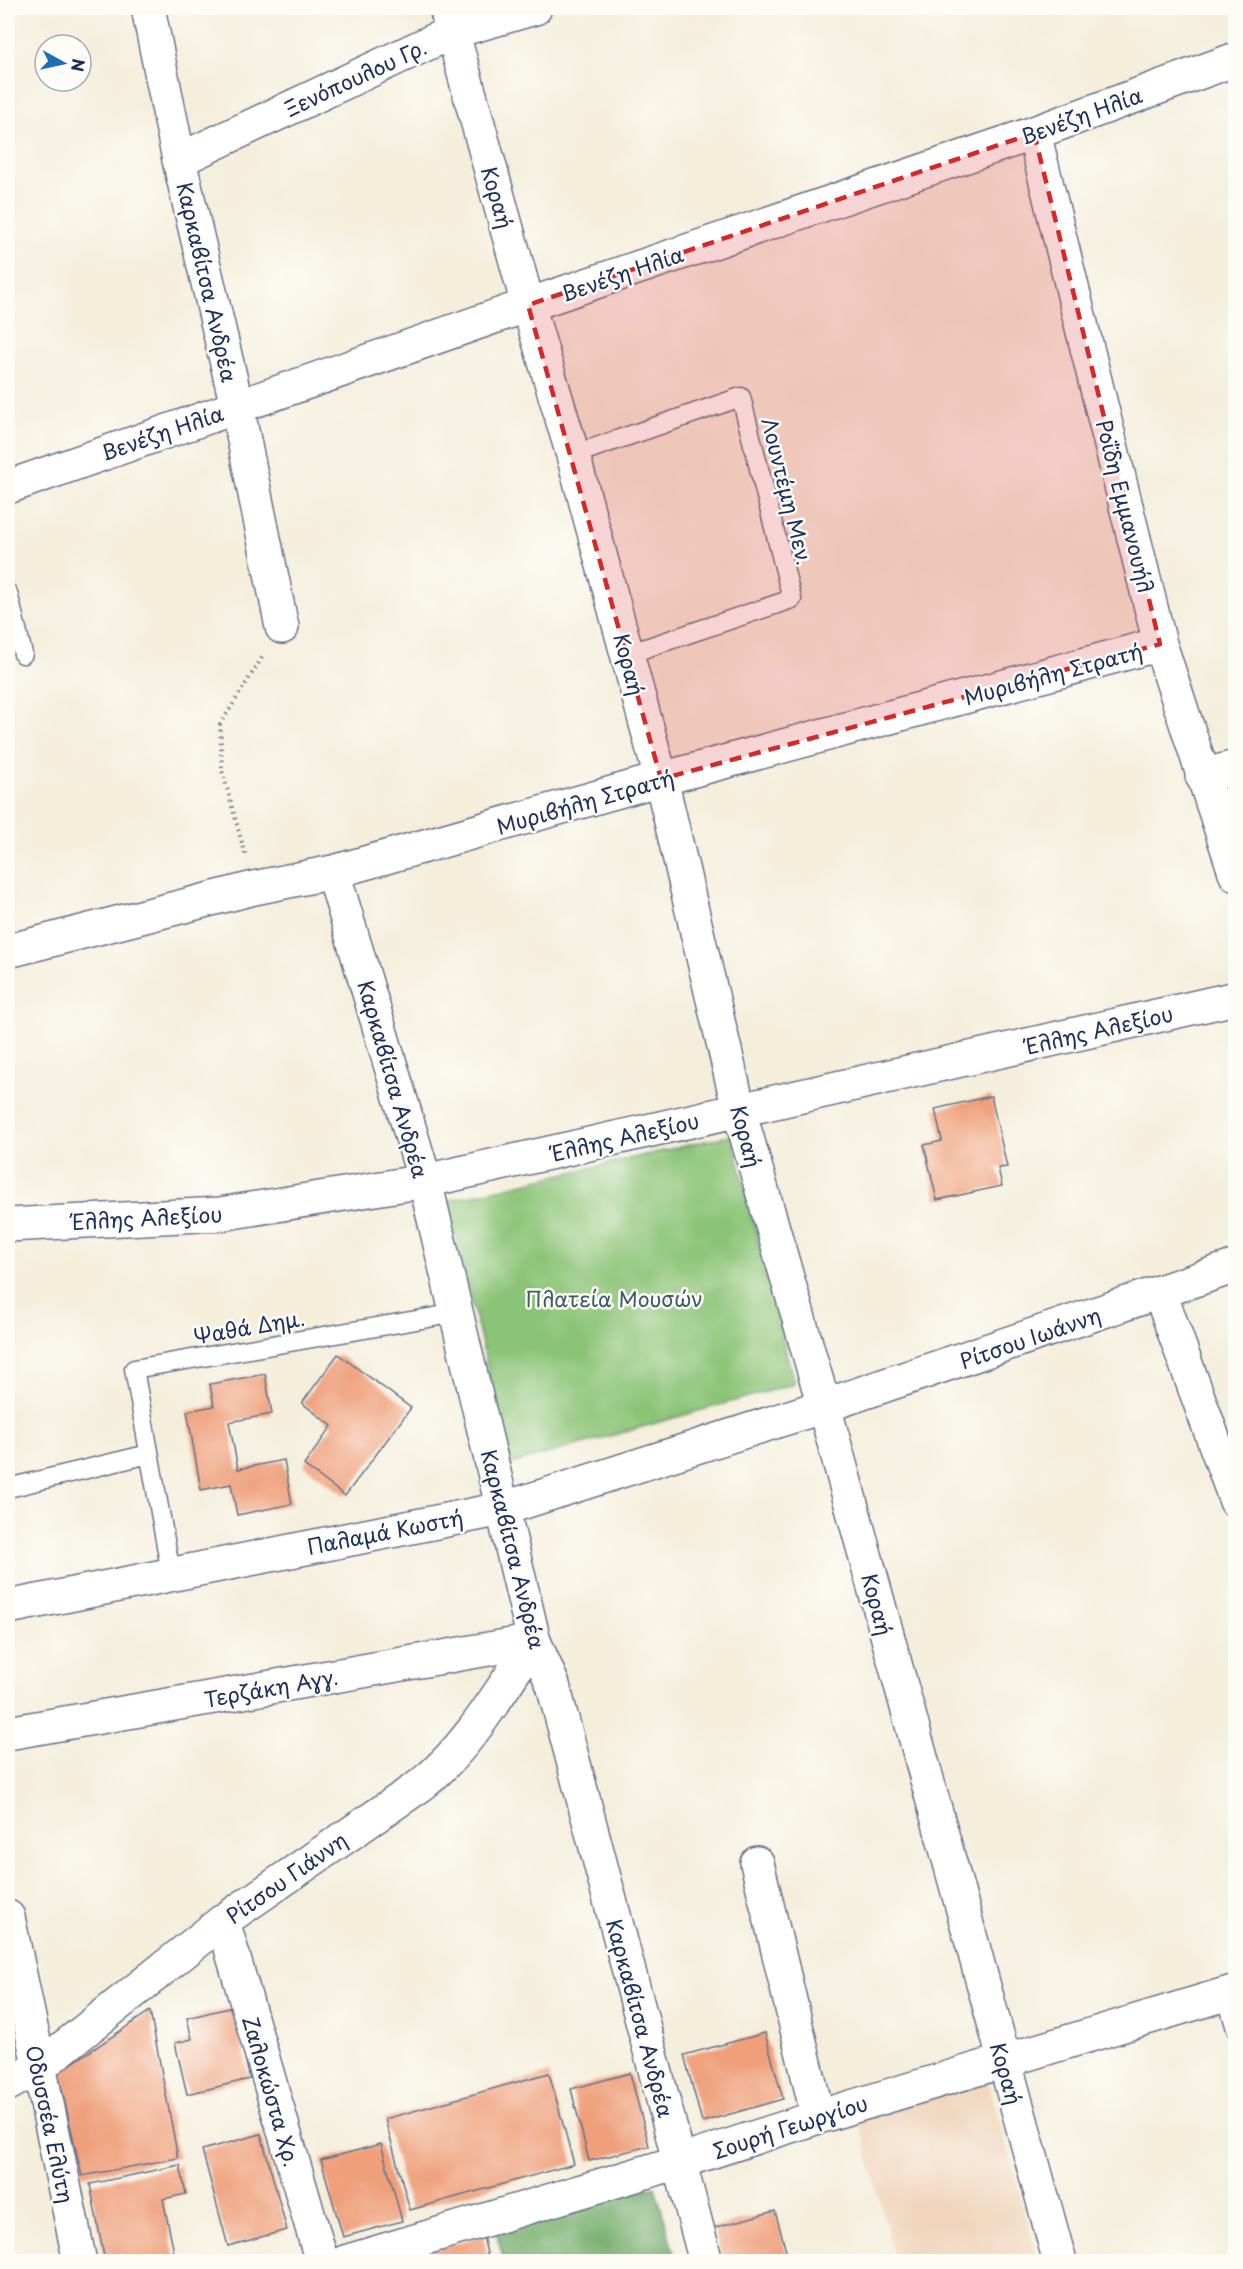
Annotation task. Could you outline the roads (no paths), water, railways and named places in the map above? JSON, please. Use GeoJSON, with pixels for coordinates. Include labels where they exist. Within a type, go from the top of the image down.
{"type":"FeatureCollection","features":[{"type":"Feature","properties":{"kind":"street","name":"Καρκαβίτσα Ανδρέα"},"geometry":{"type":"LineString","coordinates":[[148,8],[179,160],[237,406],[282,627]]}},
{"type":"Feature","properties":{"kind":"street","name":"Ξενόπουλου Γρ."},"geometry":{"type":"LineString","coordinates":[[179,160],[449,20],[535,8]]}},
{"type":"Feature","properties":{"kind":"street","name":"Κοραή"},"geometry":{"type":"LineString","coordinates":[[449,20],[628,654],[661,779],[739,1110],[824,1406],[1060,2262]]}},
{"type":"Feature","properties":{"kind":"street","name":"Βενέζη Ηλία"},"geometry":{"type":"LineString","coordinates":[[8,487],[528,305],[1034,133],[1236,59]]}},
{"type":"Feature","properties":{"kind":"street","name":"Ροΐδη Εμμανουήλ"},"geometry":{"type":"LineString","coordinates":[[1034,133],[1160,644],[1236,875]]}},
{"type":"Feature","properties":{"kind":"street","name":"Μυριβήλη Στρατή"},"geometry":{"type":"LineString","coordinates":[[8,951],[254,888],[333,872],[661,779],[1160,644]]}},
{"type":"Feature","properties":{"kind":"street"},"geometry":{"type":"LineString","coordinates":[[1202,776],[1236,767]]}},
{"type":"Feature","properties":{"kind":"street","name":"Καρκαβίτσα Ανδρέα"},"geometry":{"type":"LineString","coordinates":[[333,872],[425,1181],[534,1641],[553,1685],[706,2262]]}},
{"type":"Feature","properties":{"kind":"street","name":"Έλλης Αλεξίου"},"geometry":{"type":"LineString","coordinates":[[8,1225],[220,1214],[425,1181],[1236,998]]}},
{"type":"Feature","properties":{"kind":"street","name":"Ρίτσου Ιωάννη"},"geometry":{"type":"LineString","coordinates":[[824,1406],[1236,1266]]}},
{"type":"Feature","properties":{"kind":"street"},"geometry":{"type":"LineString","coordinates":[[1160,1293],[1236,1500]]}},
{"type":"Feature","properties":{"kind":"street","name":"Παλαμά Κωστή"},"geometry":{"type":"LineString","coordinates":[[8,1607],[502,1509],[824,1406]]}},
{"type":"Feature","properties":{"kind":"street","name":"Τερζάκη Αγγ."},"geometry":{"type":"LineString","coordinates":[[8,1733],[534,1641]]}},
{"type":"Feature","properties":{"kind":"street","name":"Ρίτσου Γιάννη"},"geometry":{"type":"LineString","coordinates":[[8,2084],[39,2067],[223,1921],[421,1785],[444,1766],[475,1727],[534,1641]]}},
{"type":"Feature","properties":{"kind":"street"},"geometry":{"type":"LineString","coordinates":[[758,1863],[818,2117]]}},
{"type":"Feature","properties":{"kind":"street","name":"Οδυσσέα Ελύτη"},"geometry":{"type":"LineString","coordinates":[[8,1917],[80,2262]]}},
{"type":"Feature","properties":{"kind":"street","name":"Ζαλοκώστα Χρ."},"geometry":{"type":"LineString","coordinates":[[223,1921],[322,2262]]}},
{"type":"Feature","properties":{"kind":"street","name":"Σουρή Γεωργίου"},"geometry":{"type":"LineString","coordinates":[[345,2262],[1231,1993]]}},
{"type":"Feature","properties":{"kind":"lane","name":"Λουντέμη Μεν."},"geometry":{"type":"LineString","coordinates":[[573,455],[741,398],[792,599],[628,654]]}},
{"type":"Feature","properties":{"kind":"lane"},"geometry":{"type":"LineString","coordinates":[[8,593],[23,654]]}},
{"type":"Feature","properties":{"kind":"lane","name":"Ψαθά Δημ."},"geometry":{"type":"LineString","coordinates":[[171,1573],[134,1369],[456,1313]]}},
{"type":"Feature","properties":{"kind":"lane"},"geometry":{"type":"LineString","coordinates":[[8,1488],[149,1454]]}},
{"type":"Feature","properties":{"kind":"lane"},"geometry":{"type":"LineString","coordinates":[[1231,1993],[1236,2029]]}},
{"type":"Feature","properties":{"kind":"park label","name":"Πλατεία Μουσών"},"geometry":{"type":"Point","coordinates":[614,1298]}}]}
